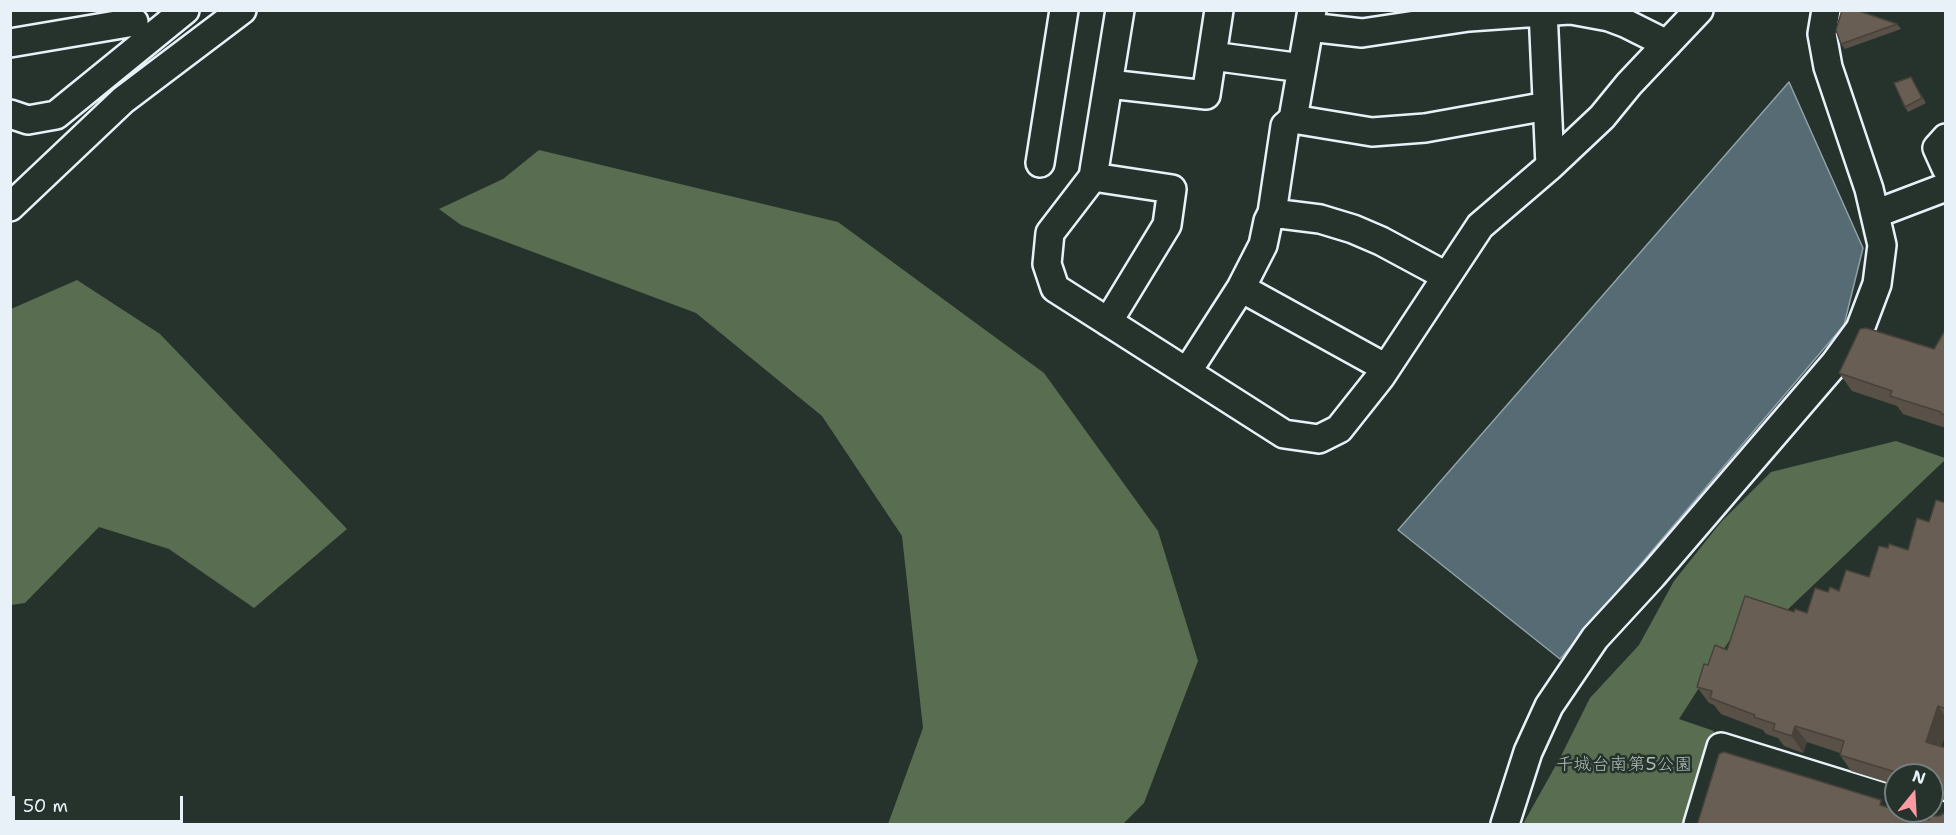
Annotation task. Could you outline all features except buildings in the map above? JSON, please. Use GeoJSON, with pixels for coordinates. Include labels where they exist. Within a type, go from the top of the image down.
{"type":"FeatureCollection","features":[{"type":"Feature","properties":{"kind":"street"},"geometry":{"type":"LineString","coordinates":[[10,43],[136,24],[185,10]]}},
{"type":"Feature","properties":{"kind":"street"},"geometry":{"type":"LineString","coordinates":[[10,207],[123,100],[242,10]]}},
{"type":"Feature","properties":{"kind":"street"},"geometry":{"type":"LineString","coordinates":[[1040,163],[1064,10]]}},
{"type":"Feature","properties":{"kind":"street"},"geometry":{"type":"LineString","coordinates":[[1120,10],[1093,177],[1050,233],[1047,264],[1055,288],[1284,434],[1318,439],[1339,429],[1386,368],[1480,226],[1550,166],[1602,117],[1629,84],[1699,10]]}},
{"type":"Feature","properties":{"kind":"street"},"geometry":{"type":"LineString","coordinates":[[1109,84],[1206,95],[1219,10]]}},
{"type":"Feature","properties":{"kind":"street"},"geometry":{"type":"LineString","coordinates":[[1505,825],[1528,752],[1549,706],[1595,638],[1652,576],[1820,381],[1860,329],[1877,284],[1882,245],[1869,189],[1828,67],[1822,34],[1826,10]]}},
{"type":"Feature","properties":{"kind":"street"},"geometry":{"type":"LineString","coordinates":[[1187,372],[1241,288],[1263,245],[1272,213],[1285,126],[1293,119],[1310,19],[1362,33],[1469,18],[1557,11],[1609,17],[1667,44]]}},
{"type":"Feature","properties":{"kind":"street"},"geometry":{"type":"LineString","coordinates":[[1550,166],[1547,106],[1557,11]]}},
{"type":"Feature","properties":{"kind":"street"},"geometry":{"type":"LineString","coordinates":[[10,114],[28,120],[56,115],[136,24]]}},
{"type":"Feature","properties":{"kind":"street"},"geometry":{"type":"LineString","coordinates":[[1212,56],[1302,68]]}},
{"type":"Feature","properties":{"kind":"street"},"geometry":{"type":"LineString","coordinates":[[1293,119],[1372,132],[1425,128],[1547,106]]}},
{"type":"Feature","properties":{"kind":"street"},"geometry":{"type":"LineString","coordinates":[[1946,138],[1937,148],[1946,168]]}},
{"type":"Feature","properties":{"kind":"street"},"geometry":{"type":"LineString","coordinates":[[1093,177],[1172,189],[1167,225],[1108,322]]}},
{"type":"Feature","properties":{"kind":"street"},"geometry":{"type":"LineString","coordinates":[[1875,214],[1946,187]]}},
{"type":"Feature","properties":{"kind":"street"},"geometry":{"type":"LineString","coordinates":[[1272,213],[1320,219],[1353,229],[1381,241],[1446,276]]}},
{"type":"Feature","properties":{"kind":"street"},"geometry":{"type":"LineString","coordinates":[[1241,288],[1386,368]]}},
{"type":"Feature","properties":{"kind":"street"},"geometry":{"type":"LineString","coordinates":[[1698,825],[1721,747],[1884,797]]}},
{"type":"Feature","properties":{"kind":"green space"},"geometry":{"type":"Polygon","coordinates":[[[539,150],[838,222],[1044,373],[1158,531],[1198,661],[1144,803],[1123,824],[888,824],[923,728],[902,536],[822,416],[696,313],[461,225],[439,209],[503,179],[539,150]]]}},
{"type":"Feature","properties":{"kind":"green space"},"geometry":{"type":"Polygon","coordinates":[[[77,280],[160,334],[347,529],[254,608],[169,549],[99,527],[25,603],[11,605],[11,309],[77,280]]]}},
{"type":"Feature","properties":{"kind":"green space","name":"千城台南第5公園"},"geometry":{"type":"Polygon","coordinates":[[[1896,441],[1945,458],[1945,460],[1784,613],[1749,610],[1679,719],[1714,731],[1686,824],[1523,824],[1590,698],[1639,645],[1674,581],[1721,522],[1771,472],[1896,441]]]}},
{"type":"Feature","properties":{"kind":"water"},"geometry":{"type":"Polygon","coordinates":[[[1789,82],[1863,248],[1844,325],[1560,659],[1398,530],[1789,82]]]}}]}
